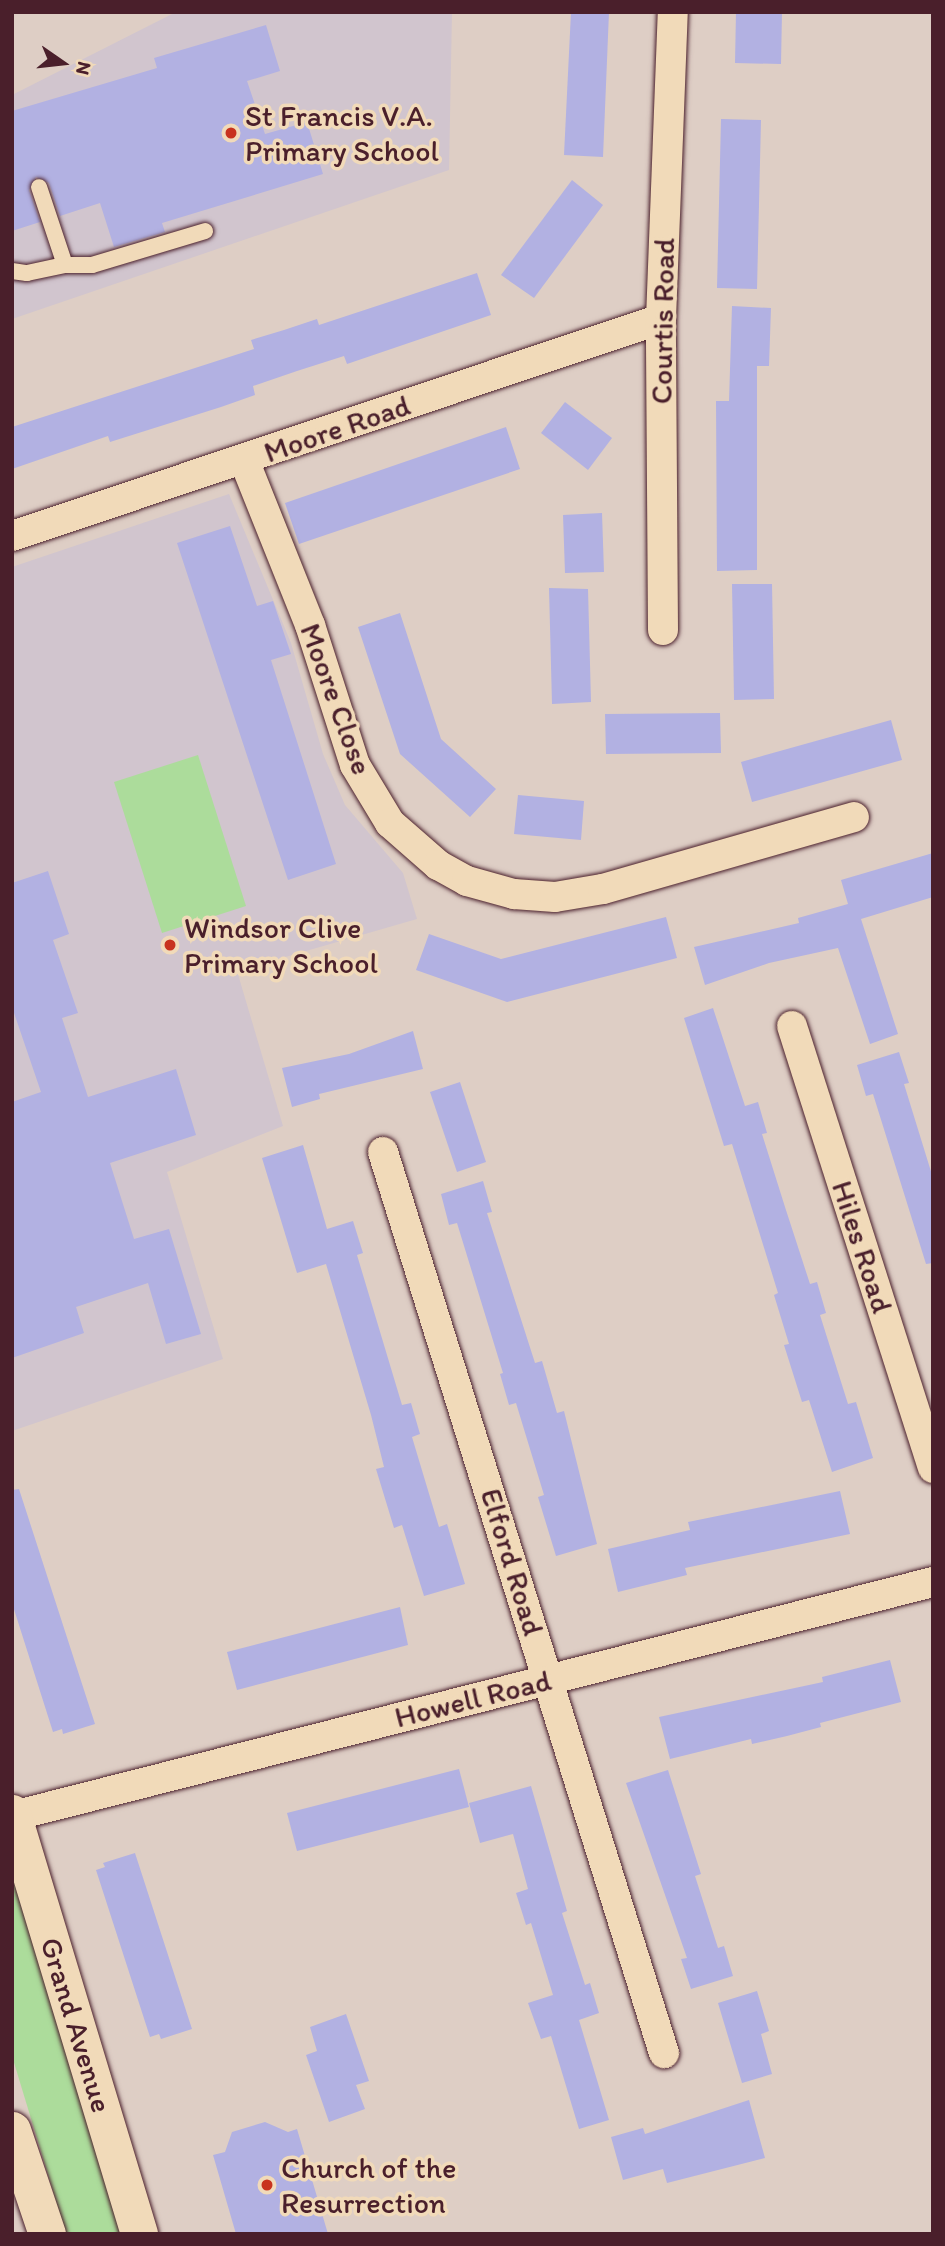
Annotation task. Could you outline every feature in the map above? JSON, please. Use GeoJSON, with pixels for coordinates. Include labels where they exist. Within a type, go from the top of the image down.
{"type":"FeatureCollection","features":[{"type":"Feature","properties":{"kind":"street","name":"Courtis Road"},"geometry":{"type":"LineString","coordinates":[[663,630],[661,319],[673,12]]}},
{"type":"Feature","properties":{"kind":"street","name":"Moore Road"},"geometry":{"type":"LineString","coordinates":[[12,536],[661,319]]}},
{"type":"Feature","properties":{"kind":"street","name":"Moore Close"},"geometry":{"type":"LineString","coordinates":[[244,460],[310,625],[355,765],[390,823],[438,864],[467,881],[514,894],[555,898],[603,889],[854,817]]}},
{"type":"Feature","properties":{"kind":"street","name":"Hiles Road"},"geometry":{"type":"LineString","coordinates":[[792,1026],[933,1468]]}},
{"type":"Feature","properties":{"kind":"street","name":"Elford Road"},"geometry":{"type":"LineString","coordinates":[[383,1152],[664,2053]]}},
{"type":"Feature","properties":{"kind":"street","name":"Howell Road"},"geometry":{"type":"LineString","coordinates":[[13,1815],[933,1582]]}},
{"type":"Feature","properties":{"kind":"street","name":"Grand Avenue"},"geometry":{"type":"LineString","coordinates":[[13,1815],[139,2234]]}},
{"type":"Feature","properties":{"kind":"street"},"geometry":{"type":"LineString","coordinates":[[12,2130],[47,2234]]}},
{"type":"Feature","properties":{"kind":"lane"},"geometry":{"type":"LineString","coordinates":[[39,187],[65,265]]}},
{"type":"Feature","properties":{"kind":"lane"},"geometry":{"type":"LineString","coordinates":[[12,271],[27,273],[65,265],[92,265],[205,231]]}},
{"type":"Feature","properties":{"kind":"shaded area","name":"St Francis V.A. Primary School"},"geometry":{"type":"Polygon","coordinates":[[[176,12],[452,12],[449,170],[12,319],[12,95],[176,12]]]}},
{"type":"Feature","properties":{"kind":"shaded area","name":"Windsor Clive Primary School"},"geometry":{"type":"Polygon","coordinates":[[[229,494],[291,643],[323,754],[345,805],[403,873],[417,919],[237,971],[283,1126],[167,1172],[223,1359],[12,1431],[12,567],[229,494]]]}},
{"type":"Feature","properties":{"kind":"green space"},"geometry":{"type":"Polygon","coordinates":[[[198,755],[246,906],[162,933],[114,782],[198,755]]]}},
{"type":"Feature","properties":{"kind":"green space"},"geometry":{"type":"Polygon","coordinates":[[[12,1867],[125,2234],[66,2234],[12,2056],[12,1867]]]}},
{"type":"Feature","properties":{"kind":"building"},"geometry":{"type":"Polygon","coordinates":[[[571,12],[609,12],[603,157],[564,155],[571,12]]]}},
{"type":"Feature","properties":{"kind":"building"},"geometry":{"type":"Polygon","coordinates":[[[736,12],[782,12],[781,64],[735,63],[736,12]]]}},
{"type":"Feature","properties":{"kind":"building"},"geometry":{"type":"Polygon","coordinates":[[[266,25],[280,71],[247,81],[265,134],[307,122],[323,174],[162,223],[165,232],[114,247],[100,203],[60,216],[49,183],[36,177],[29,190],[40,222],[12,231],[12,111],[157,68],[154,58],[266,25]]]}},
{"type":"Feature","properties":{"kind":"building"},"geometry":{"type":"Polygon","coordinates":[[[721,119],[761,120],[757,289],[717,288],[721,119]]]}},
{"type":"Feature","properties":{"kind":"building"},"geometry":{"type":"Polygon","coordinates":[[[572,180],[603,205],[534,298],[501,275],[572,180]]]}},
{"type":"Feature","properties":{"kind":"building"},"geometry":{"type":"Polygon","coordinates":[[[477,273],[491,315],[347,364],[344,356],[297,371],[253,386],[255,395],[221,407],[110,442],[108,436],[12,469],[12,427],[254,349],[251,340],[317,319],[319,325],[477,273]]]}},
{"type":"Feature","properties":{"kind":"building"},"geometry":{"type":"Polygon","coordinates":[[[732,306],[771,308],[769,366],[757,366],[757,570],[717,571],[716,401],[729,401],[732,306]]]}},
{"type":"Feature","properties":{"kind":"building"},"geometry":{"type":"Polygon","coordinates":[[[565,402],[612,438],[588,470],[541,433],[565,402]]]}},
{"type":"Feature","properties":{"kind":"building"},"geometry":{"type":"Polygon","coordinates":[[[506,427],[520,469],[299,544],[285,503],[506,427]]]}},
{"type":"Feature","properties":{"kind":"building"},"geometry":{"type":"Polygon","coordinates":[[[602,513],[604,572],[565,573],[563,515],[602,513]]]}},
{"type":"Feature","properties":{"kind":"building"},"geometry":{"type":"Polygon","coordinates":[[[230,526],[257,606],[273,601],[291,654],[271,660],[336,864],[288,880],[177,543],[230,526]]]}},
{"type":"Feature","properties":{"kind":"building"},"geometry":{"type":"Polygon","coordinates":[[[732,584],[772,584],[774,699],[734,700],[732,584]]]}},
{"type":"Feature","properties":{"kind":"building"},"geometry":{"type":"Polygon","coordinates":[[[549,588],[588,589],[591,702],[552,704],[549,588]]]}},
{"type":"Feature","properties":{"kind":"building"},"geometry":{"type":"Polygon","coordinates":[[[400,613],[441,739],[496,789],[470,817],[400,754],[358,627],[400,613]]]}},
{"type":"Feature","properties":{"kind":"building"},"geometry":{"type":"Polygon","coordinates":[[[720,713],[721,753],[606,754],[605,714],[720,713]]]}},
{"type":"Feature","properties":{"kind":"building"},"geometry":{"type":"Polygon","coordinates":[[[891,720],[902,760],[752,802],[741,762],[891,720]]]}},
{"type":"Feature","properties":{"kind":"building"},"geometry":{"type":"Polygon","coordinates":[[[518,795],[584,801],[581,840],[514,834],[518,795]]]}},
{"type":"Feature","properties":{"kind":"building"},"geometry":{"type":"Polygon","coordinates":[[[933,853],[933,897],[861,919],[898,1034],[870,1044],[838,948],[769,963],[705,985],[694,947],[799,923],[798,918],[848,904],[841,880],[933,853]]]}},
{"type":"Feature","properties":{"kind":"building"},"geometry":{"type":"Polygon","coordinates":[[[48,871],[69,934],[53,940],[78,1013],[62,1018],[88,1097],[176,1069],[196,1135],[110,1163],[134,1239],[169,1229],[201,1334],[166,1344],[148,1283],[76,1307],[84,1333],[12,1358],[12,1102],[41,1092],[12,1007],[12,883],[48,871]]]}},
{"type":"Feature","properties":{"kind":"building"},"geometry":{"type":"Polygon","coordinates":[[[666,917],[677,958],[507,1002],[416,970],[429,934],[501,959],[666,917]]]}},
{"type":"Feature","properties":{"kind":"building"},"geometry":{"type":"Polygon","coordinates":[[[713,1008],[745,1106],[758,1102],[767,1133],[762,1134],[810,1284],[817,1282],[826,1313],[820,1315],[848,1404],[856,1402],[873,1458],[832,1472],[809,1400],[802,1402],[784,1345],[789,1344],[774,1295],[778,1293],[732,1144],[724,1146],[684,1018],[713,1008]]]}},
{"type":"Feature","properties":{"kind":"building"},"geometry":{"type":"Polygon","coordinates":[[[413,1031],[423,1069],[319,1094],[320,1099],[292,1107],[282,1068],[349,1054],[413,1031]]]}},
{"type":"Feature","properties":{"kind":"building"},"geometry":{"type":"Polygon","coordinates":[[[899,1052],[909,1083],[904,1084],[933,1178],[933,1263],[926,1264],[873,1094],[866,1096],[857,1065],[899,1052]]]}},
{"type":"Feature","properties":{"kind":"building"},"geometry":{"type":"Polygon","coordinates":[[[460,1082],[486,1162],[457,1172],[430,1092],[460,1082]]]}},
{"type":"Feature","properties":{"kind":"building"},"geometry":{"type":"Polygon","coordinates":[[[303,1145],[327,1229],[353,1221],[363,1253],[357,1255],[402,1405],[411,1403],[420,1434],[412,1437],[439,1527],[447,1524],[465,1584],[424,1596],[402,1525],[394,1528],[376,1469],[384,1467],[326,1264],[297,1273],[262,1158],[303,1145]]]}},
{"type":"Feature","properties":{"kind":"building"},"geometry":{"type":"Polygon","coordinates":[[[483,1181],[492,1212],[487,1213],[535,1363],[542,1361],[557,1413],[564,1411],[597,1544],[556,1556],[538,1497],[544,1495],[516,1403],[509,1405],[500,1374],[503,1373],[457,1223],[449,1225],[441,1194],[483,1181]]]}},
{"type":"Feature","properties":{"kind":"building"},"geometry":{"type":"Polygon","coordinates":[[[19,1489],[95,1724],[63,1734],[62,1729],[53,1732],[12,1603],[12,1490],[19,1489]]]}},
{"type":"Feature","properties":{"kind":"building"},"geometry":{"type":"Polygon","coordinates":[[[840,1491],[850,1534],[685,1568],[687,1575],[618,1592],[608,1549],[690,1530],[688,1522],[840,1491]]]}},
{"type":"Feature","properties":{"kind":"building"},"geometry":{"type":"Polygon","coordinates":[[[400,1607],[408,1645],[237,1690],[227,1652],[400,1607]]]}},
{"type":"Feature","properties":{"kind":"building"},"geometry":{"type":"Polygon","coordinates":[[[890,1660],[901,1702],[820,1723],[821,1727],[787,1736],[752,1744],[751,1739],[670,1759],[659,1717],[823,1682],[822,1677],[890,1660]]]}},
{"type":"Feature","properties":{"kind":"building"},"geometry":{"type":"Polygon","coordinates":[[[459,1769],[469,1807],[297,1851],[287,1813],[459,1769]]]}},
{"type":"Feature","properties":{"kind":"building"},"geometry":{"type":"Polygon","coordinates":[[[668,1770],[701,1874],[695,1876],[718,1948],[724,1946],[733,1976],[691,1989],[681,1959],[687,1958],[626,1783],[668,1770]]]}},
{"type":"Feature","properties":{"kind":"building"},"geometry":{"type":"Polygon","coordinates":[[[531,1786],[567,1911],[562,1913],[585,1985],[590,1983],[599,2013],[579,2020],[609,2120],[579,2129],[551,2036],[541,2039],[528,2003],[553,1995],[531,1923],[526,1925],[516,1893],[528,1889],[513,1834],[480,1843],[469,1803],[531,1786]]]}},
{"type":"Feature","properties":{"kind":"building"},"geometry":{"type":"Polygon","coordinates":[[[135,1853],[192,2029],[161,2039],[159,2034],[150,2037],[96,1870],[105,1867],[103,1863],[135,1853]]]}},
{"type":"Feature","properties":{"kind":"building"},"geometry":{"type":"Polygon","coordinates":[[[757,1991],[769,2031],[761,2034],[772,2074],[742,2083],[718,2003],[757,1991]]]}},
{"type":"Feature","properties":{"kind":"building"},"geometry":{"type":"Polygon","coordinates":[[[346,2014],[369,2081],[356,2085],[365,2109],[329,2122],[306,2055],[317,2051],[310,2027],[346,2014]]]}},
{"type":"Feature","properties":{"kind":"building"},"geometry":{"type":"Polygon","coordinates":[[[749,2100],[765,2158],[667,2183],[663,2169],[623,2180],[611,2137],[643,2128],[645,2134],[749,2100]]]}},
{"type":"Feature","properties":{"kind":"building","name":"Church of the Resurrection"},"geometry":{"type":"Polygon","coordinates":[[[265,2122],[288,2132],[297,2129],[328,2234],[236,2234],[213,2155],[225,2152],[232,2132],[265,2122]]]}},
{"type":"Feature","properties":{"kind":"place","name":"St Francis V.A. Primary School"},"geometry":{"type":"Point","coordinates":[231,133]}},
{"type":"Feature","properties":{"kind":"place","name":"Windsor Clive Primary School"},"geometry":{"type":"Point","coordinates":[170,945]}},
{"type":"Feature","properties":{"kind":"place","name":"Church of the Resurrection"},"geometry":{"type":"Point","coordinates":[267,2185]}}]}
